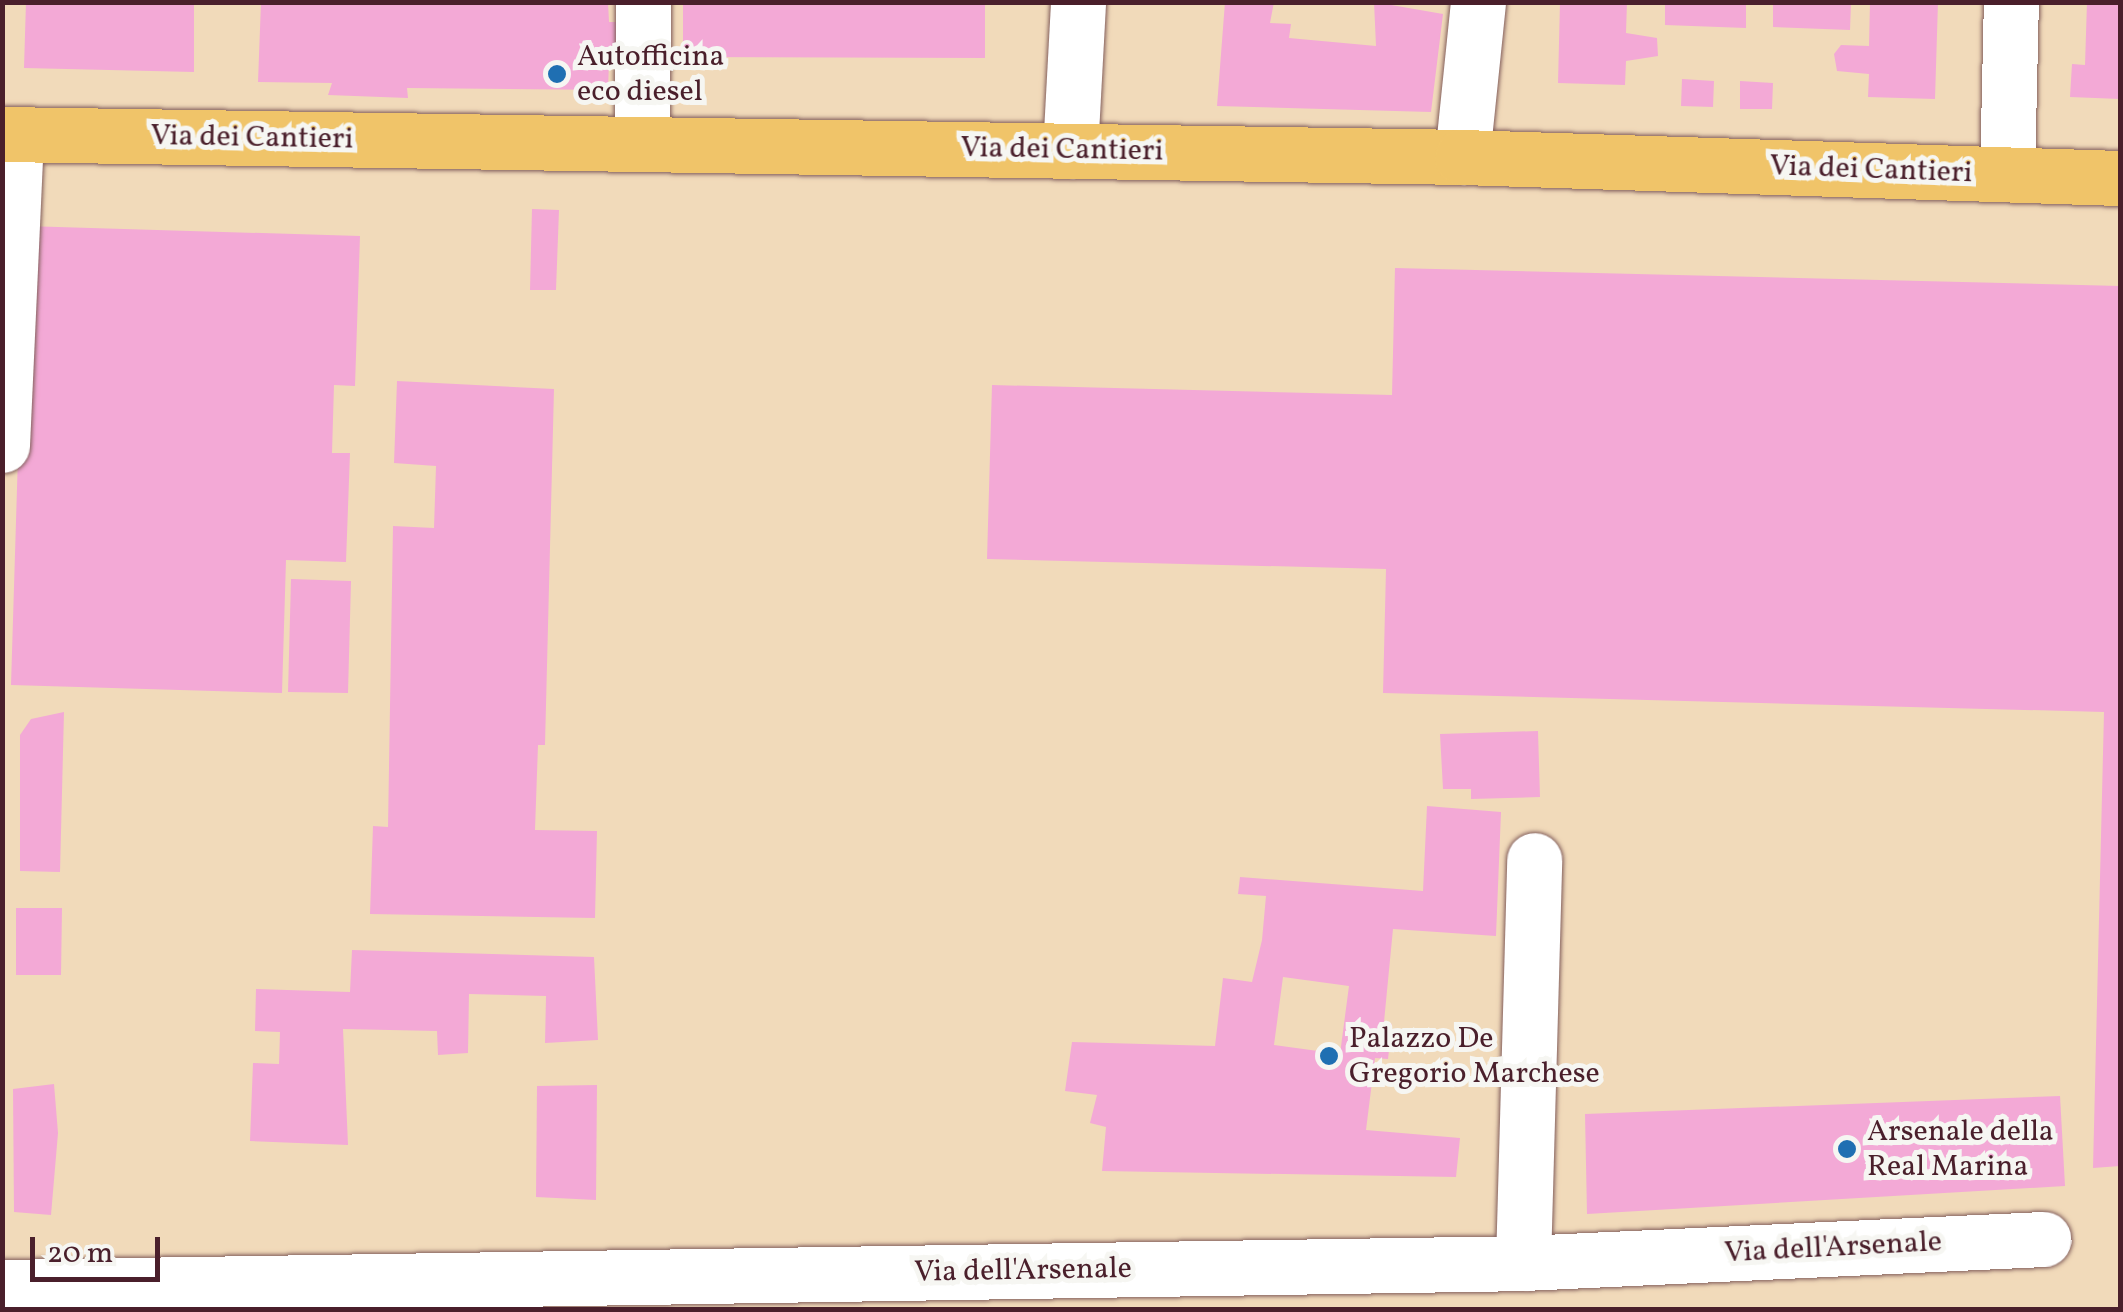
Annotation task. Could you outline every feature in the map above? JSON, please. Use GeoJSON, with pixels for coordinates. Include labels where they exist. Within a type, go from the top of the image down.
{"type":"FeatureCollection","features":[{"type":"Feature","properties":{"kind":"main road","name":"Via dei Cantieri"},"geometry":{"type":"LineString","coordinates":[[9,134],[1462,157],[2120,178]]}},
{"type":"Feature","properties":{"kind":"street"},"geometry":{"type":"LineString","coordinates":[[642,144],[643,2]]}},
{"type":"Feature","properties":{"kind":"street"},"geometry":{"type":"LineString","coordinates":[[1070,151],[1078,2]]}},
{"type":"Feature","properties":{"kind":"street"},"geometry":{"type":"LineString","coordinates":[[1462,157],[1478,2]]}},
{"type":"Feature","properties":{"kind":"street"},"geometry":{"type":"LineString","coordinates":[[2007,174],[2011,2]]}},
{"type":"Feature","properties":{"kind":"street"},"geometry":{"type":"LineString","coordinates":[[2,445],[9,134]]}},
{"type":"Feature","properties":{"kind":"street"},"geometry":{"type":"LineString","coordinates":[[1522,1263],[1534,860]]}},
{"type":"Feature","properties":{"kind":"street","name":"Via dell'Arsenale"},"geometry":{"type":"LineString","coordinates":[[2,1287],[1522,1263],[2043,1239]]}},
{"type":"Feature","properties":{"kind":"building"},"geometry":{"type":"Polygon","coordinates":[[[26,2],[194,2],[194,72],[24,68],[26,2]]]}},
{"type":"Feature","properties":{"kind":"building"},"geometry":{"type":"Polygon","coordinates":[[[261,2],[608,2],[609,22],[621,22],[619,61],[609,61],[608,90],[407,88],[408,98],[328,95],[332,83],[258,82],[261,2]]]}},
{"type":"Feature","properties":{"kind":"building"},"geometry":{"type":"Polygon","coordinates":[[[683,2],[985,2],[985,58],[683,57],[683,2]]]}},
{"type":"Feature","properties":{"kind":"building"},"geometry":{"type":"Polygon","coordinates":[[[1225,2],[1274,2],[1270,23],[1291,24],[1289,38],[1376,46],[1374,2],[1443,14],[1431,112],[1217,106],[1225,2]]]}},
{"type":"Feature","properties":{"kind":"building"},"geometry":{"type":"Polygon","coordinates":[[[1560,2],[1627,2],[1626,33],[1657,38],[1658,56],[1626,61],[1625,85],[1558,83],[1560,2]]]}},
{"type":"Feature","properties":{"kind":"building"},"geometry":{"type":"Polygon","coordinates":[[[1665,2],[1746,2],[1746,28],[1665,25],[1665,2]]]}},
{"type":"Feature","properties":{"kind":"building"},"geometry":{"type":"Polygon","coordinates":[[[1773,2],[1851,2],[1850,30],[1773,27],[1773,2]]]}},
{"type":"Feature","properties":{"kind":"building"},"geometry":{"type":"Polygon","coordinates":[[[1870,2],[1938,2],[1935,99],[1868,97],[1869,74],[1837,71],[1834,54],[1841,45],[1869,46],[1870,2]]]}},
{"type":"Feature","properties":{"kind":"building"},"geometry":{"type":"Polygon","coordinates":[[[2087,2],[2120,2],[2120,99],[2070,97],[2072,64],[2085,65],[2087,2]]]}},
{"type":"Feature","properties":{"kind":"building"},"geometry":{"type":"Polygon","coordinates":[[[1682,79],[1714,81],[1713,107],[1681,106],[1682,79]]]}},
{"type":"Feature","properties":{"kind":"building"},"geometry":{"type":"Polygon","coordinates":[[[1740,81],[1773,83],[1772,109],[1740,109],[1740,81]]]}},
{"type":"Feature","properties":{"kind":"building"},"geometry":{"type":"Polygon","coordinates":[[[532,209],[559,210],[556,290],[530,290],[532,209]]]}},
{"type":"Feature","properties":{"kind":"building"},"geometry":{"type":"Polygon","coordinates":[[[25,226],[360,236],[355,386],[334,385],[332,453],[350,453],[346,562],[286,560],[282,693],[11,685],[25,226]]]}},
{"type":"Feature","properties":{"kind":"building"},"geometry":{"type":"Polygon","coordinates":[[[1395,268],[2120,286],[2120,1166],[2093,1168],[2104,712],[1383,693],[1386,569],[987,559],[992,385],[1392,395],[1395,268]]]}},
{"type":"Feature","properties":{"kind":"building"},"geometry":{"type":"Polygon","coordinates":[[[397,381],[554,389],[545,745],[538,745],[535,830],[597,831],[595,918],[370,914],[373,826],[388,827],[393,526],[434,528],[436,466],[394,463],[397,381]]]}},
{"type":"Feature","properties":{"kind":"building"},"geometry":{"type":"Polygon","coordinates":[[[291,579],[351,581],[348,693],[288,692],[291,579]]]}},
{"type":"Feature","properties":{"kind":"building"},"geometry":{"type":"Polygon","coordinates":[[[64,712],[60,872],[20,871],[20,735],[31,719],[64,712]]]}},
{"type":"Feature","properties":{"kind":"building"},"geometry":{"type":"Polygon","coordinates":[[[1538,731],[1540,797],[1471,799],[1471,789],[1443,789],[1440,734],[1538,731]]]}},
{"type":"Feature","properties":{"kind":"building"},"geometry":{"type":"Polygon","coordinates":[[[1427,806],[1501,812],[1496,936],[1393,929],[1384,1022],[1392,1024],[1388,1059],[1375,1058],[1366,1130],[1460,1138],[1456,1177],[1102,1171],[1106,1127],[1090,1123],[1097,1095],[1065,1091],[1072,1042],[1215,1046],[1223,978],[1252,982],[1262,940],[1266,896],[1238,894],[1240,877],[1423,891],[1427,806]],[[1283,977],[1274,1045],[1340,1054],[1349,986],[1283,977]]]}},
{"type":"Feature","properties":{"kind":"building"},"geometry":{"type":"Polygon","coordinates":[[[16,908],[62,908],[61,975],[16,975],[16,908]]]}},
{"type":"Feature","properties":{"kind":"building"},"geometry":{"type":"Polygon","coordinates":[[[352,950],[594,957],[598,1040],[545,1043],[546,996],[469,994],[468,1053],[438,1055],[437,1031],[343,1029],[348,1145],[250,1141],[253,1063],[279,1064],[280,1032],[255,1031],[256,989],[350,992],[352,950]]]}},
{"type":"Feature","properties":{"kind":"building"},"geometry":{"type":"Polygon","coordinates":[[[54,1084],[58,1133],[51,1215],[14,1212],[13,1089],[54,1084]]]}},
{"type":"Feature","properties":{"kind":"building"},"geometry":{"type":"Polygon","coordinates":[[[597,1085],[596,1200],[536,1197],[537,1086],[597,1085]]]}},
{"type":"Feature","properties":{"kind":"building"},"geometry":{"type":"Polygon","coordinates":[[[2060,1096],[2065,1186],[1587,1214],[1585,1114],[2060,1096]]]}},
{"type":"Feature","properties":{"kind":"place","name":"Autofficina eco diesel"},"geometry":{"type":"Point","coordinates":[557,74]}},
{"type":"Feature","properties":{"kind":"place","name":"Palazzo De Gregorio Marchese"},"geometry":{"type":"Point","coordinates":[1329,1056]}},
{"type":"Feature","properties":{"kind":"place","name":"Arsenale della Real Marina"},"geometry":{"type":"Point","coordinates":[1847,1149]}}]}
